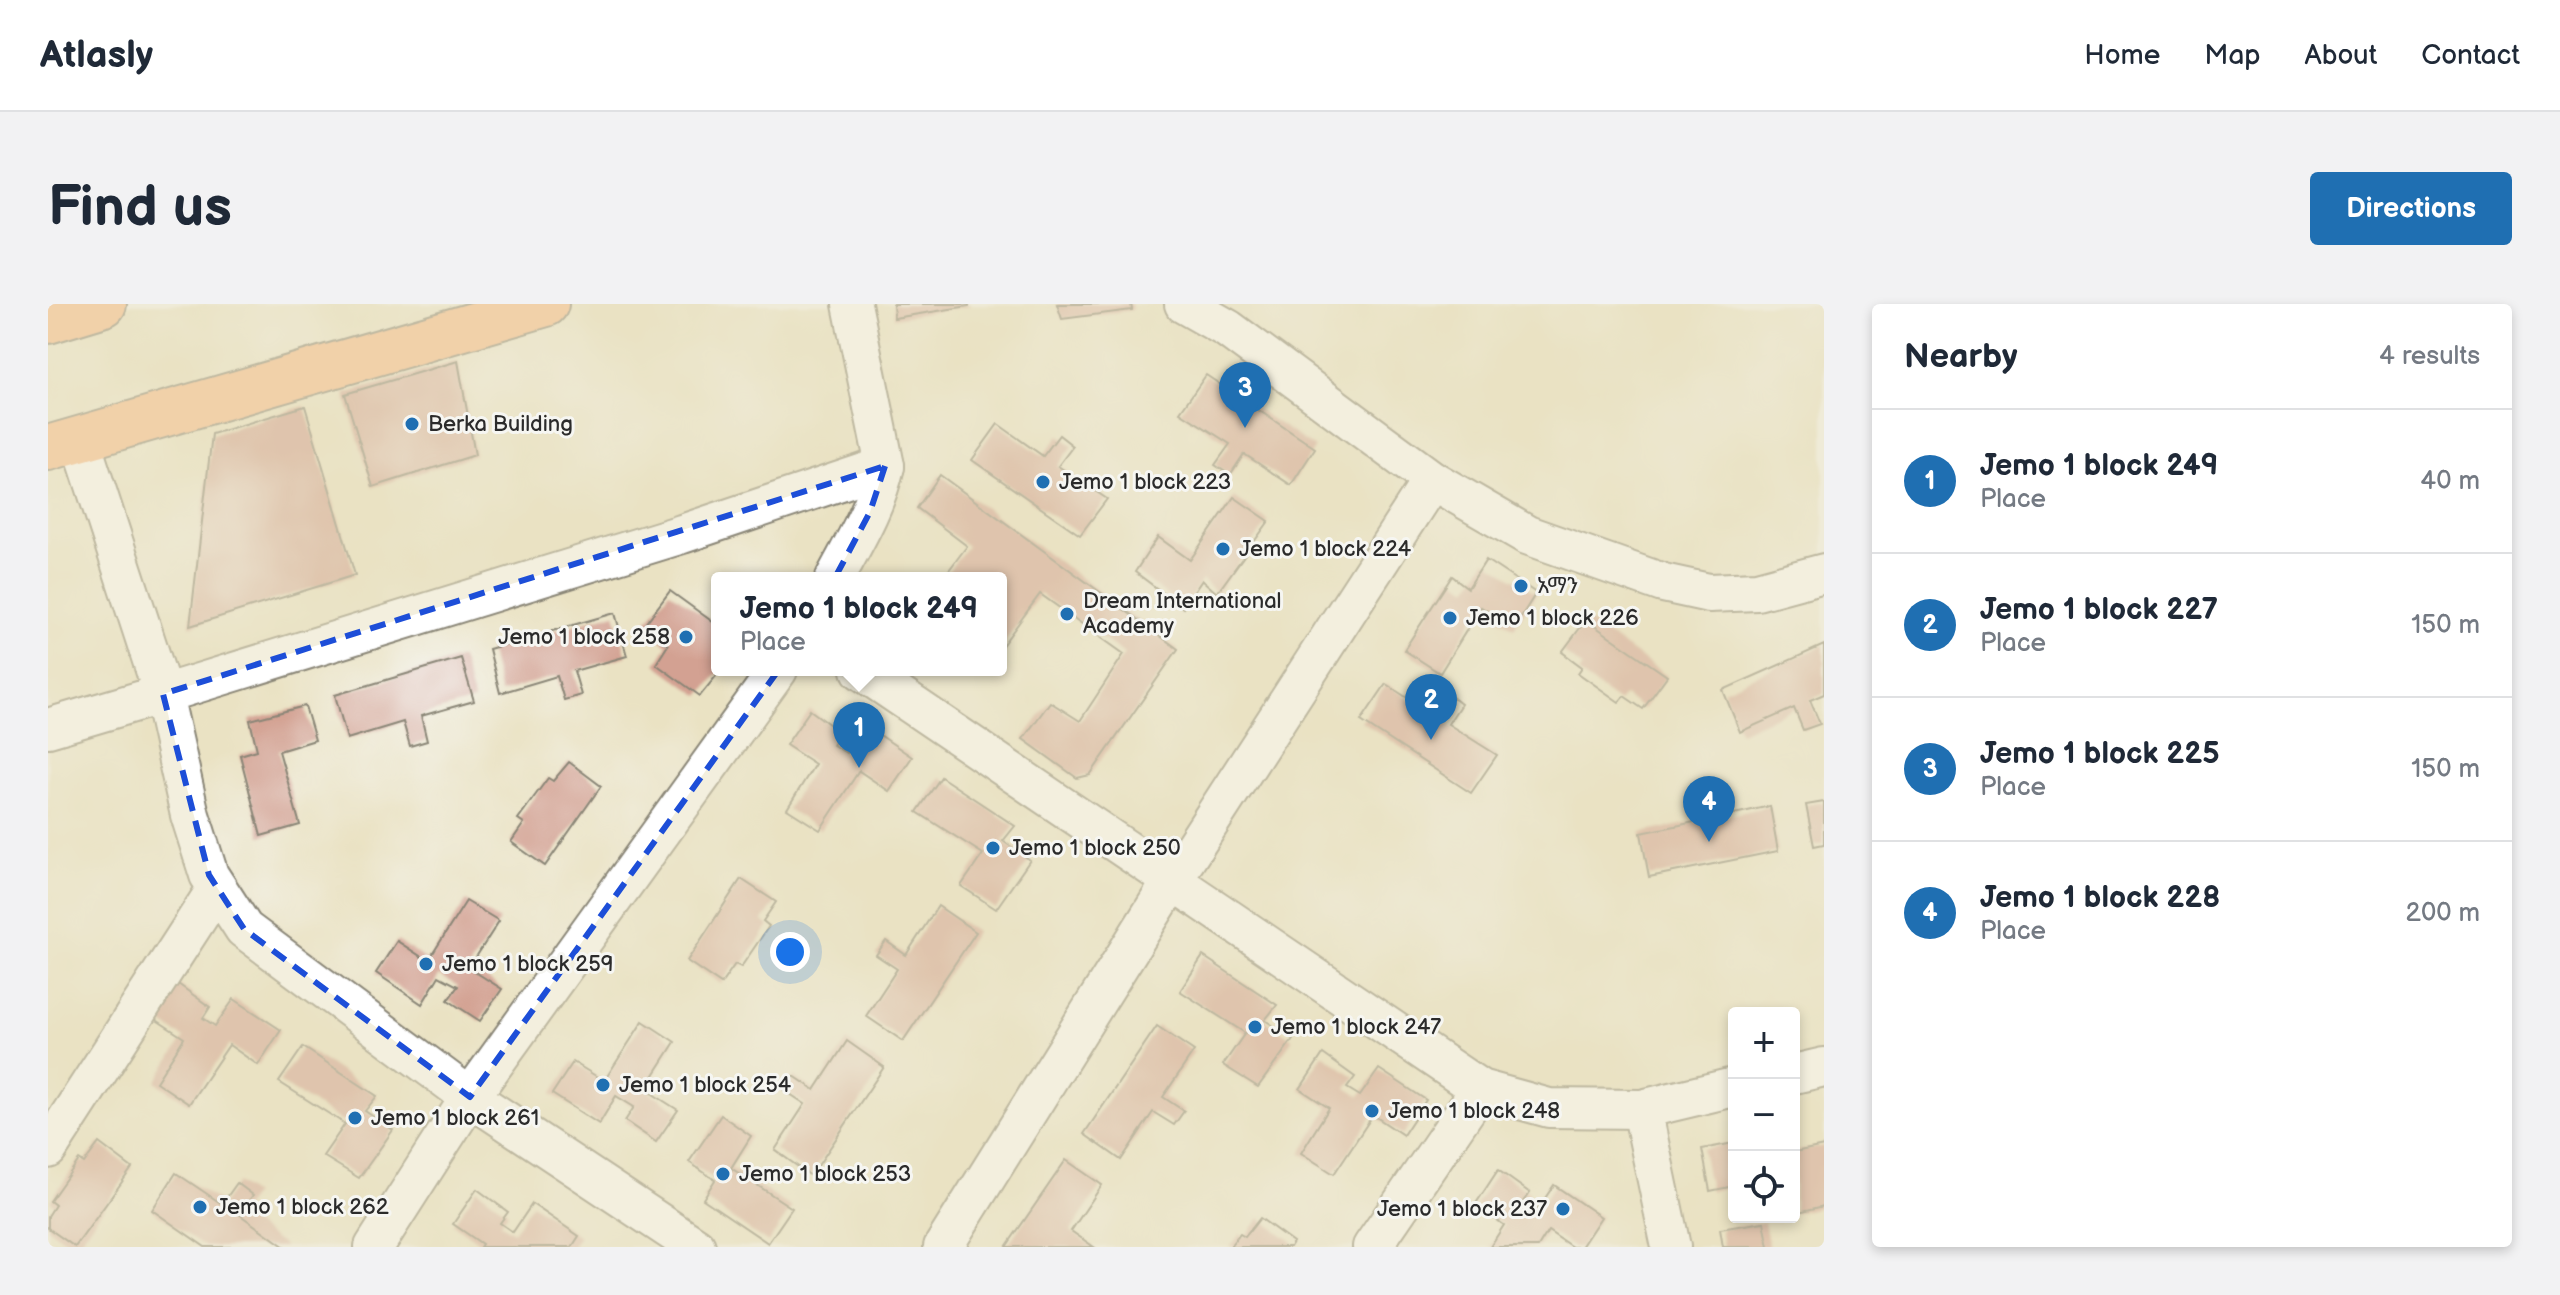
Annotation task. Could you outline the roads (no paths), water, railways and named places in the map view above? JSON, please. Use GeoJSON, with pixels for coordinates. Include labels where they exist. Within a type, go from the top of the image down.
{"type":"FeatureCollection","features":[{"type":"Feature","properties":{"kind":"main road"},"geometry":{"type":"LineString","coordinates":[[48,321],[104,304]]}},
{"type":"Feature","properties":{"kind":"main road"},"geometry":{"type":"LineString","coordinates":[[64,444],[546,304]]}},
{"type":"Feature","properties":{"kind":"street"},"geometry":{"type":"LineString","coordinates":[[838,572],[875,500],[885,466],[852,304]]}},
{"type":"Feature","properties":{"kind":"street"},"geometry":{"type":"LineString","coordinates":[[1184,304],[1228,329],[1432,480],[1527,535],[1663,583],[1709,593],[1757,591],[1824,573]]}},
{"type":"Feature","properties":{"kind":"street"},"geometry":{"type":"LineString","coordinates":[[64,444],[163,694],[190,815],[209,875],[244,929],[470,1097],[696,1247]]}},
{"type":"Feature","properties":{"kind":"street"},"geometry":{"type":"LineString","coordinates":[[48,728],[682,534],[885,466]]}},
{"type":"Feature","properties":{"kind":"street"},"geometry":{"type":"LineString","coordinates":[[943,1247],[1172,881],[1432,480]]}},
{"type":"Feature","properties":{"kind":"street"},"geometry":{"type":"LineString","coordinates":[[374,1247],[470,1097],[774,676]]}},
{"type":"Feature","properties":{"kind":"street"},"geometry":{"type":"LineString","coordinates":[[870,676],[1480,1089],[1549,1108],[1642,1109],[1728,1088]]}},
{"type":"Feature","properties":{"kind":"street"},"geometry":{"type":"LineString","coordinates":[[48,1149],[217,888]]}},
{"type":"Feature","properties":{"kind":"street"},"geometry":{"type":"LineString","coordinates":[[1800,1073],[1824,1067]]}},
{"type":"Feature","properties":{"kind":"street"},"geometry":{"type":"LineString","coordinates":[[1372,1247],[1480,1089]]}},
{"type":"Feature","properties":{"kind":"street"},"geometry":{"type":"LineString","coordinates":[[1642,1109],[1671,1247]]}},
{"type":"Feature","properties":{"kind":"place","name":"Berka Building"},"geometry":{"type":"Point","coordinates":[412,424]}},
{"type":"Feature","properties":{"kind":"place","name":"Jemo 1 block 225"},"geometry":{"type":"Point","coordinates":[1245,428]}},
{"type":"Feature","properties":{"kind":"place","name":"Jemo 1 block 223"},"geometry":{"type":"Point","coordinates":[1043,482]}},
{"type":"Feature","properties":{"kind":"place","name":"Jemo 1 block 224"},"geometry":{"type":"Point","coordinates":[1223,549]}},
{"type":"Feature","properties":{"kind":"place","name":"አማን"},"geometry":{"type":"Point","coordinates":[1521,586]}},
{"type":"Feature","properties":{"kind":"place","name":"Dream International Academy"},"geometry":{"type":"Point","coordinates":[1067,614]}},
{"type":"Feature","properties":{"kind":"place","name":"Jemo 1 block 226"},"geometry":{"type":"Point","coordinates":[1450,618]}},
{"type":"Feature","properties":{"kind":"place","name":"Jemo 1 block 258"},"geometry":{"type":"Point","coordinates":[686,637]}},
{"type":"Feature","properties":{"kind":"place","name":"Jemo 1 block 227"},"geometry":{"type":"Point","coordinates":[1431,740]}},
{"type":"Feature","properties":{"kind":"place","name":"Jemo 1 block 249"},"geometry":{"type":"Point","coordinates":[859,768]}},
{"type":"Feature","properties":{"kind":"place","name":"Jemo 1 block 228"},"geometry":{"type":"Point","coordinates":[1709,842]}},
{"type":"Feature","properties":{"kind":"place","name":"Jemo 1 block 250"},"geometry":{"type":"Point","coordinates":[993,848]}},
{"type":"Feature","properties":{"kind":"place","name":"Jemo 1 block 259"},"geometry":{"type":"Point","coordinates":[426,964]}},
{"type":"Feature","properties":{"kind":"place","name":"Jemo 1 block 247"},"geometry":{"type":"Point","coordinates":[1255,1027]}},
{"type":"Feature","properties":{"kind":"place","name":"Jemo 1 block 254"},"geometry":{"type":"Point","coordinates":[603,1085]}},
{"type":"Feature","properties":{"kind":"place","name":"Jemo 1 block 248"},"geometry":{"type":"Point","coordinates":[1372,1111]}},
{"type":"Feature","properties":{"kind":"place","name":"Jemo 1 block 261"},"geometry":{"type":"Point","coordinates":[355,1118]}},
{"type":"Feature","properties":{"kind":"place","name":"Jemo 1 block 253"},"geometry":{"type":"Point","coordinates":[723,1174]}},
{"type":"Feature","properties":{"kind":"place","name":"Jemo 1 block 262"},"geometry":{"type":"Point","coordinates":[200,1207]}},
{"type":"Feature","properties":{"kind":"place","name":"Jemo 1 block 237"},"geometry":{"type":"Point","coordinates":[1563,1209]}}]}
